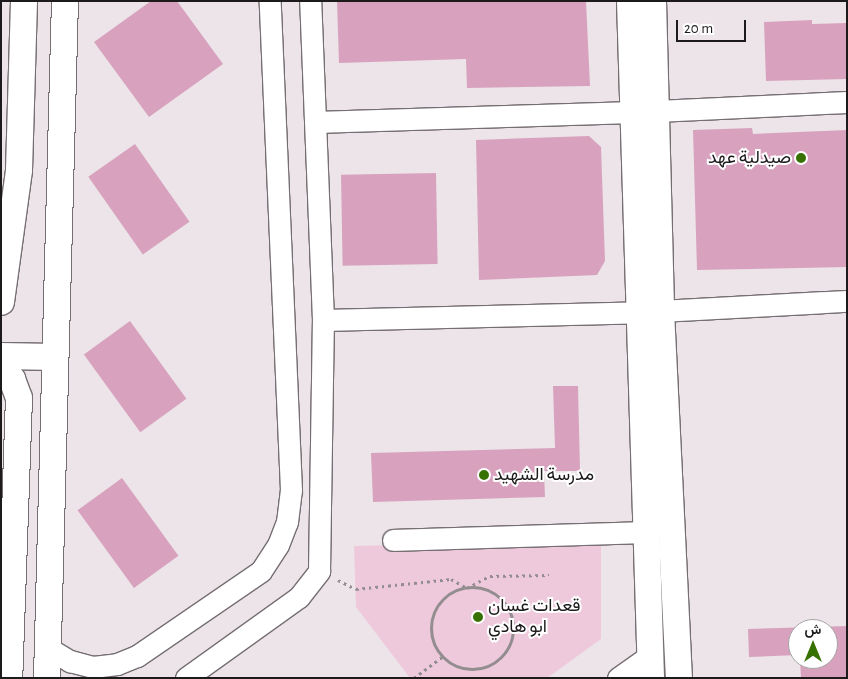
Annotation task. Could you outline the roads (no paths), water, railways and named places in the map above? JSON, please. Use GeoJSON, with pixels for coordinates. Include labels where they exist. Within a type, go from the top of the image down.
{"type":"FeatureCollection","features":[{"type":"Feature","properties":{"kind":"street"},"geometry":{"type":"LineString","coordinates":[[1,302],[19,170],[24,1]]}},
{"type":"Feature","properties":{"kind":"street"},"geometry":{"type":"LineString","coordinates":[[47,678],[65,1]]}},
{"type":"Feature","properties":{"kind":"street"},"geometry":{"type":"LineString","coordinates":[[48,648],[70,661],[93,667],[117,664],[137,656],[261,571],[287,522],[291,490],[270,1]]}},
{"type":"Feature","properties":{"kind":"street"},"geometry":{"type":"LineString","coordinates":[[186,678],[299,597],[319,571],[323,320],[310,1]]}},
{"type":"Feature","properties":{"kind":"street"},"geometry":{"type":"LineString","coordinates":[[630,1],[644,111],[651,311],[679,678]]}},
{"type":"Feature","properties":{"kind":"street"},"geometry":{"type":"LineString","coordinates":[[644,111],[653,1]]}},
{"type":"Feature","properties":{"kind":"street"},"geometry":{"type":"LineString","coordinates":[[316,122],[847,102]]}},
{"type":"Feature","properties":{"kind":"street"},"geometry":{"type":"LineString","coordinates":[[323,320],[651,311],[847,301]]}},
{"type":"Feature","properties":{"kind":"street"},"geometry":{"type":"LineString","coordinates":[[618,678],[650,667],[644,532],[651,311]]}},
{"type":"Feature","properties":{"kind":"street"},"geometry":{"type":"LineString","coordinates":[[1,356],[55,357]]}},
{"type":"Feature","properties":{"kind":"street"},"geometry":{"type":"LineString","coordinates":[[1,368],[12,379],[19,398],[8,678]]}},
{"type":"Feature","properties":{"kind":"street"},"geometry":{"type":"LineString","coordinates":[[393,540],[644,532]]}},
{"type":"Feature","properties":{"kind":"place","name":"صيدلية عهد"},"geometry":{"type":"Point","coordinates":[801,158]}},
{"type":"Feature","properties":{"kind":"place","name":"مدرسة الشهيد"},"geometry":{"type":"Point","coordinates":[484,475]}},
{"type":"Feature","properties":{"kind":"place","name":"قعدات غسان ابو هادي"},"geometry":{"type":"Point","coordinates":[478,617]}}]}
